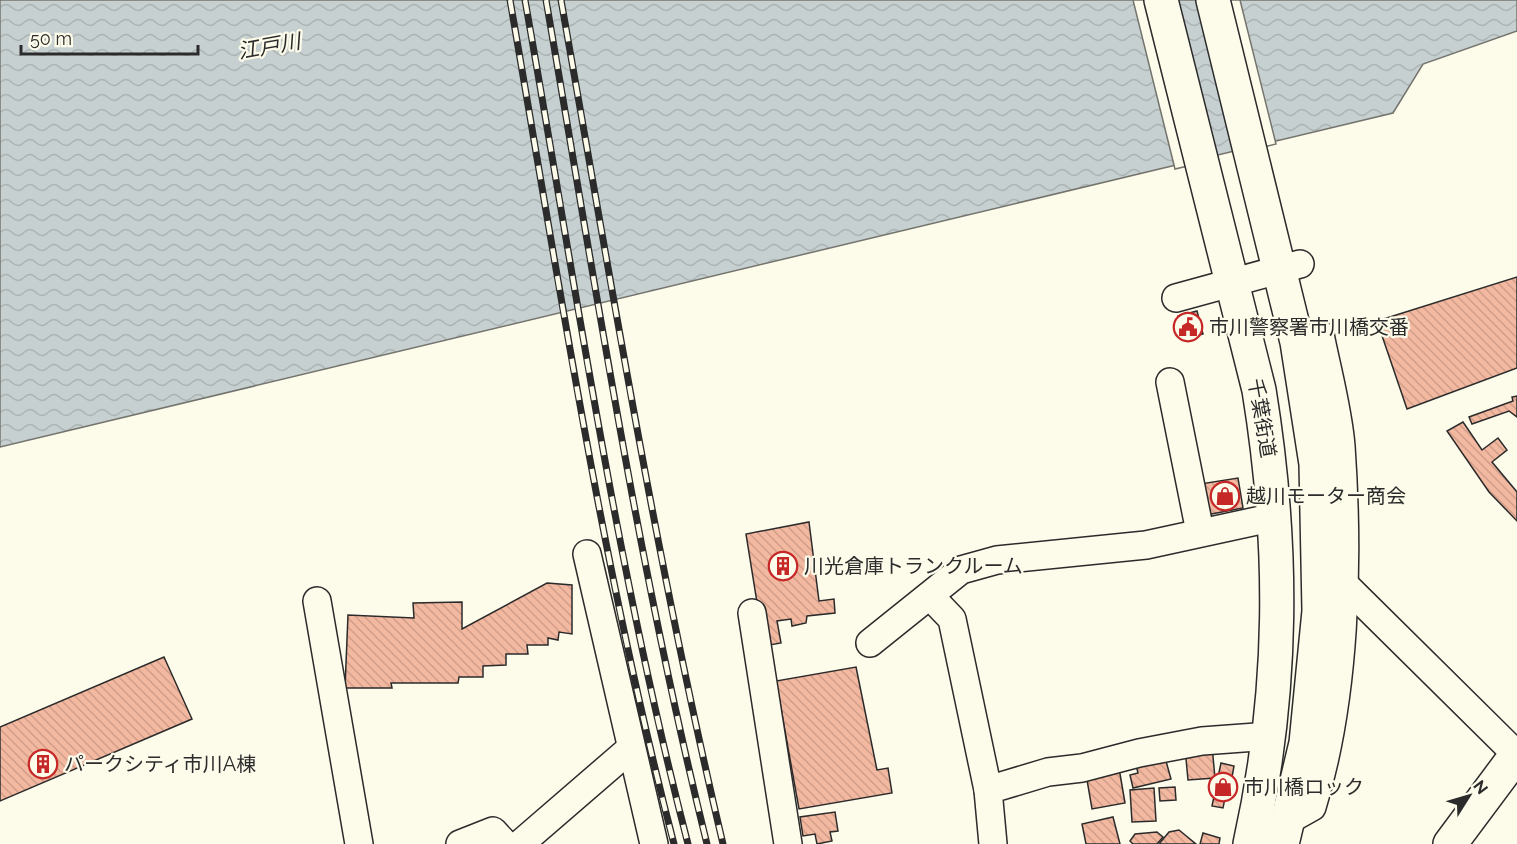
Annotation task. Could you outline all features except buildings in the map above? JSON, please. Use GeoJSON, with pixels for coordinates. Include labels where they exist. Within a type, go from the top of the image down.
{"type":"FeatureCollection","features":[{"type":"Feature","properties":{"kind":"main road","name":"千葉街道"},"geometry":{"type":"LineString","coordinates":[[1161,0],[1259,390],[1275,516],[1277,644],[1270,736],[1250,844]]}},
{"type":"Feature","properties":{"kind":"main road"},"geometry":{"type":"LineString","coordinates":[[1213,0],[1284,259],[1308,401],[1316,464],[1319,540],[1318,611],[1306,743],[1285,833]]}},
{"type":"Feature","properties":{"kind":"main road"},"geometry":{"type":"LineString","coordinates":[[1450,844],[1517,755]]}},
{"type":"Feature","properties":{"kind":"street"},"geometry":{"type":"LineString","coordinates":[[1176,298],[1228,269],[1284,259]]}},
{"type":"Feature","properties":{"kind":"street"},"geometry":{"type":"LineString","coordinates":[[1285,833],[1312,807],[1324,768],[1335,707],[1343,583],[1341,444],[1320,334]]}},
{"type":"Feature","properties":{"kind":"street"},"geometry":{"type":"LineString","coordinates":[[1170,381],[1200,532]]}},
{"type":"Feature","properties":{"kind":"street"},"geometry":{"type":"LineString","coordinates":[[870,643],[961,570],[997,560],[1146,545],[1275,516]]}},
{"type":"Feature","properties":{"kind":"street"},"geometry":{"type":"LineString","coordinates":[[586,554],[654,844]]}},
{"type":"Feature","properties":{"kind":"street"},"geometry":{"type":"LineString","coordinates":[[1343,583],[1517,755]]}},
{"type":"Feature","properties":{"kind":"street"},"geometry":{"type":"LineString","coordinates":[[930,596],[952,619],[988,790],[993,844]]}},
{"type":"Feature","properties":{"kind":"street"},"geometry":{"type":"LineString","coordinates":[[317,601],[359,844]]}},
{"type":"Feature","properties":{"kind":"street"},"geometry":{"type":"LineString","coordinates":[[752,613],[788,844]]}},
{"type":"Feature","properties":{"kind":"street"},"geometry":{"type":"LineString","coordinates":[[988,790],[1048,772],[1082,768],[1160,749],[1202,741],[1270,736]]}},
{"type":"Feature","properties":{"kind":"street"},"geometry":{"type":"LineString","coordinates":[[520,844],[630,749]]}},
{"type":"Feature","properties":{"kind":"street"},"geometry":{"type":"LineString","coordinates":[[460,844],[493,831],[505,844]]}},
{"type":"Feature","properties":{"kind":"water","name":"江戸川"},"geometry":{"type":"Polygon","coordinates":[[[0,0],[1517,0],[1517,31],[1423,64],[1393,113],[0,447],[0,0]]]}},
{"type":"Feature","properties":{"kind":"pier"},"geometry":{"type":"Polygon","coordinates":[[[1133,0],[1177,0],[1217,159],[1175,169],[1133,0]]]}},
{"type":"Feature","properties":{"kind":"pier"},"geometry":{"type":"Polygon","coordinates":[[[1196,0],[1240,0],[1276,144],[1235,154],[1196,0]]]}},
{"type":"Feature","properties":{"kind":"railway"},"geometry":{"type":"LineString","coordinates":[[510,0],[603,530],[648,740],[674,844]]}},
{"type":"Feature","properties":{"kind":"railway"},"geometry":{"type":"LineString","coordinates":[[525,0],[618,530],[662,740],[688,844]]}},
{"type":"Feature","properties":{"kind":"railway"},"geometry":{"type":"LineString","coordinates":[[546,0],[600,318],[639,529],[682,739],[707,844]]}},
{"type":"Feature","properties":{"kind":"railway"},"geometry":{"type":"LineString","coordinates":[[561,0],[656,529],[723,844]]}},
{"type":"Feature","properties":{"kind":"place","name":"市川警察署市川橋交番"},"geometry":{"type":"Point","coordinates":[1188,327]}},
{"type":"Feature","properties":{"kind":"place","name":"越川モーター商会"},"geometry":{"type":"Point","coordinates":[1225,496]}},
{"type":"Feature","properties":{"kind":"place","name":"川光倉庫トランクルーム"},"geometry":{"type":"Point","coordinates":[783,566]}},
{"type":"Feature","properties":{"kind":"place","name":"パークシティ市川A棟"},"geometry":{"type":"Point","coordinates":[43,764]}},
{"type":"Feature","properties":{"kind":"place","name":"市川橋ロック"},"geometry":{"type":"Point","coordinates":[1223,787]}}]}
